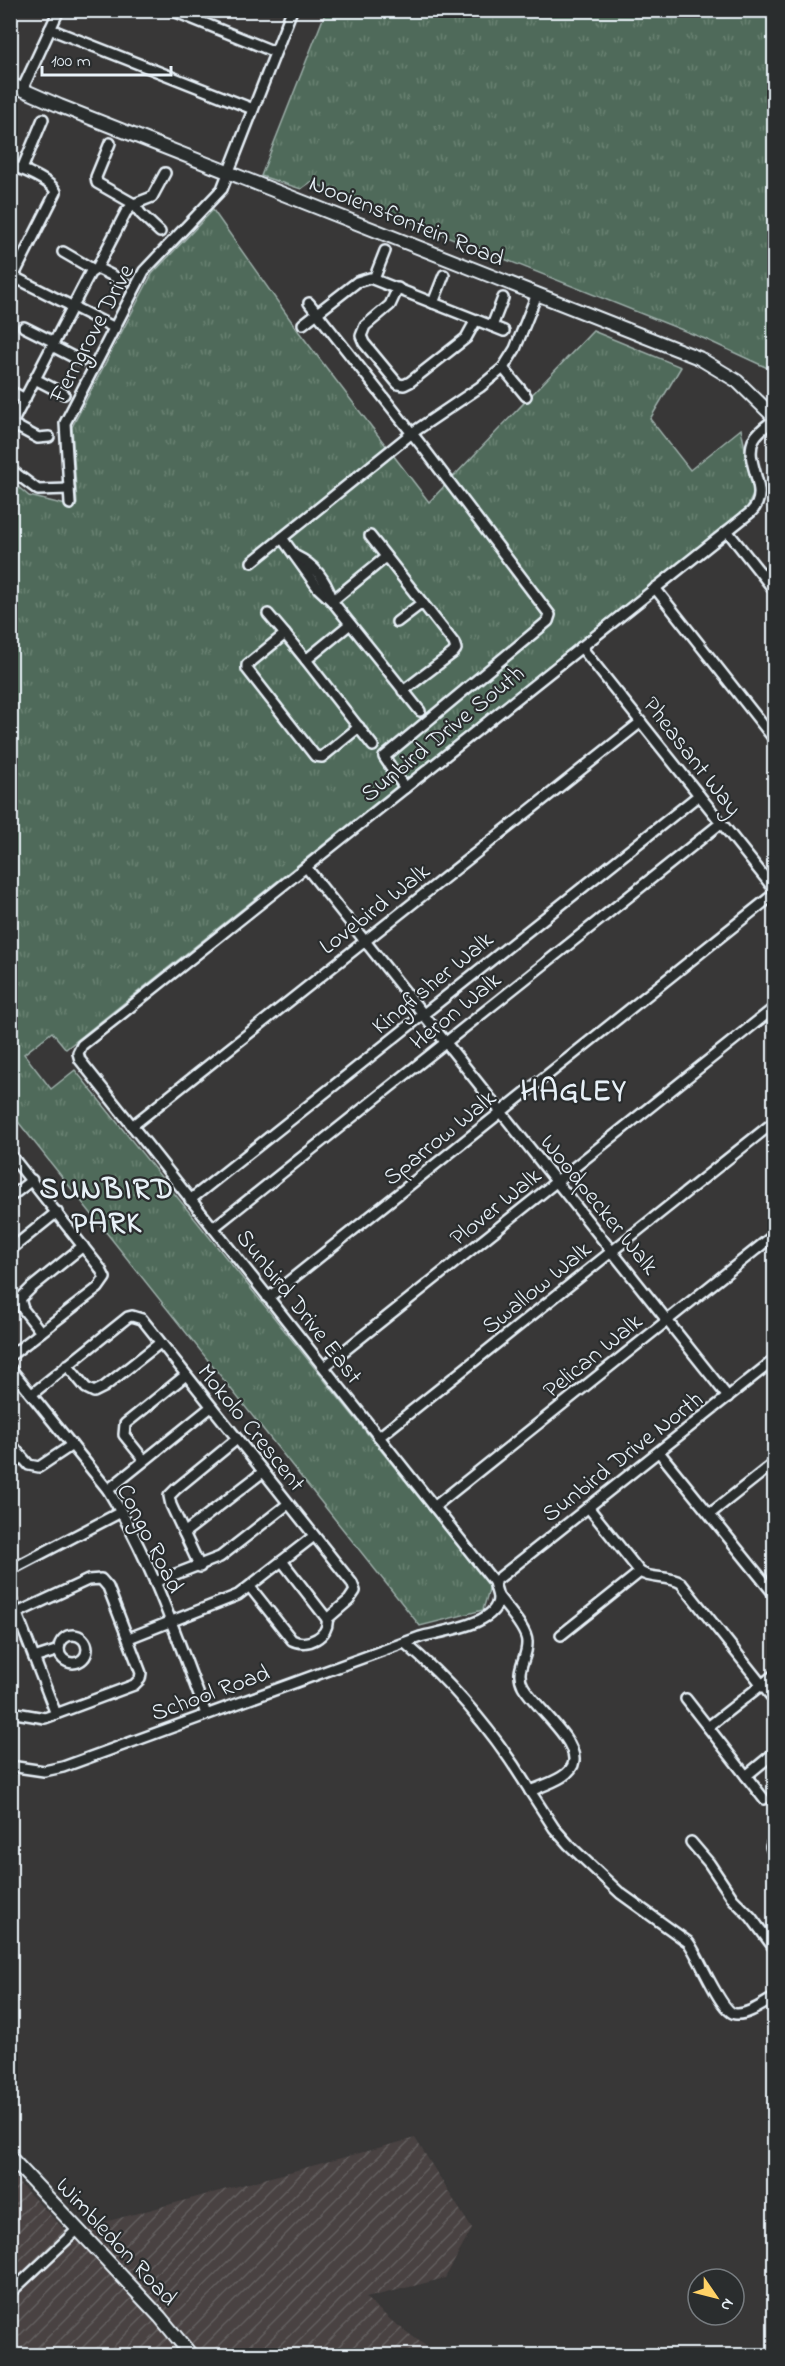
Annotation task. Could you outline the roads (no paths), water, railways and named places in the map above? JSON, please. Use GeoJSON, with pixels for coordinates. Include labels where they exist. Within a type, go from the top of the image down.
{"type":"FeatureCollection","features":[{"type":"Feature","properties":{"kind":"street"},"geometry":{"type":"LineString","coordinates":[[16,87],[59,10]]}},
{"type":"Feature","properties":{"kind":"street"},"geometry":{"type":"LineString","coordinates":[[171,10],[275,52]]}},
{"type":"Feature","properties":{"kind":"street","name":"Ferngrove Drive"},"geometry":{"type":"LineString","coordinates":[[70,504],[65,426],[146,268],[222,189],[292,10]]}},
{"type":"Feature","properties":{"kind":"street"},"geometry":{"type":"LineString","coordinates":[[50,29],[253,109]]}},
{"type":"Feature","properties":{"kind":"street","name":"Nooiensfontein Road"},"geometry":{"type":"LineString","coordinates":[[16,87],[708,363],[737,381],[774,418]]}},
{"type":"Feature","properties":{"kind":"street"},"geometry":{"type":"LineString","coordinates":[[22,170],[43,119]]}},
{"type":"Feature","properties":{"kind":"street"},"geometry":{"type":"LineString","coordinates":[[110,143],[96,181],[134,204],[160,232]]}},
{"type":"Feature","properties":{"kind":"street"},"geometry":{"type":"LineString","coordinates":[[10,167],[22,170],[53,186],[56,192],[12,278],[114,328]]}},
{"type":"Feature","properties":{"kind":"street"},"geometry":{"type":"LineString","coordinates":[[49,437],[38,438],[11,425],[72,306],[90,273],[96,269],[126,212],[134,204],[152,197],[165,173]]}},
{"type":"Feature","properties":{"kind":"street"},"geometry":{"type":"LineString","coordinates":[[374,279],[385,251]]}},
{"type":"Feature","properties":{"kind":"street"},"geometry":{"type":"LineString","coordinates":[[63,252],[123,281]]}},
{"type":"Feature","properties":{"kind":"street"},"geometry":{"type":"LineString","coordinates":[[433,303],[444,275]]}},
{"type":"Feature","properties":{"kind":"street"},"geometry":{"type":"LineString","coordinates":[[303,324],[361,280],[374,279],[504,331]]}},
{"type":"Feature","properties":{"kind":"street"},"geometry":{"type":"LineString","coordinates":[[398,288],[390,305],[365,326],[361,336],[398,384],[404,385],[410,382],[462,342],[476,320]]}},
{"type":"Feature","properties":{"kind":"street"},"geometry":{"type":"LineString","coordinates":[[252,562],[412,434],[480,387],[503,368],[515,349],[537,294]]}},
{"type":"Feature","properties":{"kind":"street"},"geometry":{"type":"LineString","coordinates":[[492,326],[503,298]]}},
{"type":"Feature","properties":{"kind":"street"},"geometry":{"type":"LineString","coordinates":[[309,303],[550,615],[548,621],[384,757],[405,788]]}},
{"type":"Feature","properties":{"kind":"street"},"geometry":{"type":"LineString","coordinates":[[24,327],[81,361]]}},
{"type":"Feature","properties":{"kind":"street"},"geometry":{"type":"LineString","coordinates":[[503,368],[526,396]]}},
{"type":"Feature","properties":{"kind":"street"},"geometry":{"type":"LineString","coordinates":[[35,379],[64,394]]}},
{"type":"Feature","properties":{"kind":"street"},"geometry":{"type":"LineString","coordinates":[[10,391],[25,399]]}},
{"type":"Feature","properties":{"kind":"street","name":"Sunbird Drive South"},"geometry":{"type":"LineString","coordinates":[[78,1053],[82,1045],[751,512],[758,504],[759,490],[752,446],[758,433],[774,418]]}},
{"type":"Feature","properties":{"kind":"street"},"geometry":{"type":"LineString","coordinates":[[10,469],[38,490],[69,489]]}},
{"type":"Feature","properties":{"kind":"street"},"geometry":{"type":"LineString","coordinates":[[728,532],[774,590]]}},
{"type":"Feature","properties":{"kind":"street"},"geometry":{"type":"LineString","coordinates":[[370,536],[454,643],[456,649],[404,691]]}},
{"type":"Feature","properties":{"kind":"street"},"geometry":{"type":"LineString","coordinates":[[282,538],[318,588],[332,601],[420,711]]}},
{"type":"Feature","properties":{"kind":"street"},"geometry":{"type":"LineString","coordinates":[[332,601],[386,557]]}},
{"type":"Feature","properties":{"kind":"street"},"geometry":{"type":"LineString","coordinates":[[655,588],[774,739]]}},
{"type":"Feature","properties":{"kind":"street"},"geometry":{"type":"LineString","coordinates":[[397,622],[422,603]]}},
{"type":"Feature","properties":{"kind":"street"},"geometry":{"type":"LineString","coordinates":[[268,614],[373,746]]}},
{"type":"Feature","properties":{"kind":"street"},"geometry":{"type":"LineString","coordinates":[[306,660],[350,624]]}},
{"type":"Feature","properties":{"kind":"street"},"geometry":{"type":"LineString","coordinates":[[285,634],[247,665],[247,669],[315,756],[322,757],[358,727]]}},
{"type":"Feature","properties":{"kind":"street","name":"Pheasant Way"},"geometry":{"type":"LineString","coordinates":[[582,647],[774,890]]}},
{"type":"Feature","properties":{"kind":"street","name":"Lovebird Walk"},"geometry":{"type":"LineString","coordinates":[[132,1126],[641,722]]}},
{"type":"Feature","properties":{"kind":"street","name":"Kingfisher Walk"},"geometry":{"type":"LineString","coordinates":[[190,1200],[699,795]]}},
{"type":"Feature","properties":{"kind":"street","name":"Heron Walk"},"geometry":{"type":"LineString","coordinates":[[213,1228],[722,823]]}},
{"type":"Feature","properties":{"kind":"street","name":"Woodpecker Walk"},"geometry":{"type":"LineString","coordinates":[[306,867],[728,1397]]}},
{"type":"Feature","properties":{"kind":"street","name":"Sparrow Walk"},"geometry":{"type":"LineString","coordinates":[[268,1298],[774,894]]}},
{"type":"Feature","properties":{"kind":"street","name":"Plover Walk"},"geometry":{"type":"LineString","coordinates":[[324,1367],[774,1008]]}},
{"type":"Feature","properties":{"kind":"street","name":"Sunbird Drive East"},"geometry":{"type":"LineString","coordinates":[[78,1053],[80,1060],[190,1200],[494,1582]]}},
{"type":"Feature","properties":{"kind":"street","name":"Swallow Walk"},"geometry":{"type":"LineString","coordinates":[[379,1437],[774,1122]]}},
{"type":"Feature","properties":{"kind":"street"},"geometry":{"type":"LineString","coordinates":[[10,1154],[104,1273],[104,1281],[10,1356]]}},
{"type":"Feature","properties":{"kind":"street"},"geometry":{"type":"LineString","coordinates":[[10,1197],[32,1180]]}},
{"type":"Feature","properties":{"kind":"street"},"geometry":{"type":"LineString","coordinates":[[10,1250],[57,1212]]}},
{"type":"Feature","properties":{"kind":"street","name":"Pelican Walk"},"geometry":{"type":"LineString","coordinates":[[434,1507],[774,1235]]}},
{"type":"Feature","properties":{"kind":"street"},"geometry":{"type":"LineString","coordinates":[[41,1332],[23,1309],[20,1299],[83,1246]]}},
{"type":"Feature","properties":{"kind":"street","name":"Mokolo Crescent"},"geometry":{"type":"LineString","coordinates":[[32,1394],[132,1316],[142,1319],[354,1587],[353,1597],[327,1618],[328,1628],[322,1635],[310,1641],[297,1642],[292,1640],[250,1587]]}},
{"type":"Feature","properties":{"kind":"street"},"geometry":{"type":"LineString","coordinates":[[67,1365],[86,1388],[94,1392],[104,1387],[160,1343]]}},
{"type":"Feature","properties":{"kind":"street","name":"Sunbird Drive North"},"geometry":{"type":"LineString","coordinates":[[494,1582],[774,1360]]}},
{"type":"Feature","properties":{"kind":"street","name":"Congo Road"},"geometry":{"type":"LineString","coordinates":[[10,1368],[108,1490],[122,1512],[155,1582],[206,1714]]}},
{"type":"Feature","properties":{"kind":"street"},"geometry":{"type":"LineString","coordinates":[[144,1460],[124,1435],[125,1424],[186,1375]]}},
{"type":"Feature","properties":{"kind":"street"},"geometry":{"type":"LineString","coordinates":[[108,1490],[211,1407]]}},
{"type":"Feature","properties":{"kind":"street"},"geometry":{"type":"LineString","coordinates":[[200,1567],[170,1500],[172,1492],[237,1439]]}},
{"type":"Feature","properties":{"kind":"street"},"geometry":{"type":"LineString","coordinates":[[10,1442],[29,1465],[39,1467],[72,1445]]}},
{"type":"Feature","properties":{"kind":"street"},"geometry":{"type":"LineString","coordinates":[[659,1452],[711,1513],[774,1594]]}},
{"type":"Feature","properties":{"kind":"street"},"geometry":{"type":"LineString","coordinates":[[10,1466],[21,1456]]}},
{"type":"Feature","properties":{"kind":"street"},"geometry":{"type":"LineString","coordinates":[[711,1513],[772,1469]]}},
{"type":"Feature","properties":{"kind":"street"},"geometry":{"type":"LineString","coordinates":[[184,1533],[262,1472]]}},
{"type":"Feature","properties":{"kind":"street"},"geometry":{"type":"LineString","coordinates":[[155,1582],[200,1567],[220,1557],[288,1504]]}},
{"type":"Feature","properties":{"kind":"street"},"geometry":{"type":"LineString","coordinates":[[588,1508],[640,1572],[645,1575],[675,1579],[681,1583],[774,1700]]}},
{"type":"Feature","properties":{"kind":"street"},"geometry":{"type":"LineString","coordinates":[[10,1570],[122,1512]]}},
{"type":"Feature","properties":{"kind":"street"},"geometry":{"type":"LineString","coordinates":[[129,1638],[238,1595],[314,1536]]}},
{"type":"Feature","properties":{"kind":"street"},"geometry":{"type":"LineString","coordinates":[[282,1561],[327,1618]]}},
{"type":"Feature","properties":{"kind":"street"},"geometry":{"type":"LineString","coordinates":[[561,1635],[640,1572]]}},
{"type":"Feature","properties":{"kind":"street"},"geometry":{"type":"LineString","coordinates":[[10,1712],[40,1718],[56,1714],[134,1685],[140,1679],[141,1673],[129,1638],[104,1581],[97,1578],[88,1580],[17,1613]]}},
{"type":"Feature","properties":{"kind":"street"},"geometry":{"type":"LineString","coordinates":[[494,1582],[498,1596],[524,1632],[527,1640],[519,1673],[522,1684],[564,1737],[573,1758],[570,1770],[565,1774],[530,1791]]}},
{"type":"Feature","properties":{"kind":"street"},"geometry":{"type":"LineString","coordinates":[[10,1596],[56,1714]]}},
{"type":"Feature","properties":{"kind":"street","name":"School Road"},"geometry":{"type":"LineString","coordinates":[[10,1766],[44,1771],[63,1767],[420,1637],[479,1621],[491,1613],[498,1596]]}},
{"type":"Feature","properties":{"kind":"street"},"geometry":{"type":"LineString","coordinates":[[405,1643],[429,1664],[493,1736],[569,1845],[620,1893],[688,1942],[702,1963],[713,1989],[729,2011],[734,2014],[741,2013],[774,1998]]}},
{"type":"Feature","properties":{"kind":"street"},"geometry":{"type":"LineString","coordinates":[[34,1658],[59,1650]]}},
{"type":"Feature","properties":{"kind":"street"},"geometry":{"type":"LineString","coordinates":[[708,1727],[774,1675]]}},
{"type":"Feature","properties":{"kind":"street"},"geometry":{"type":"LineString","coordinates":[[686,1699],[764,1799]]}},
{"type":"Feature","properties":{"kind":"street"},"geometry":{"type":"LineString","coordinates":[[746,1776],[774,1754]]}},
{"type":"Feature","properties":{"kind":"street"},"geometry":{"type":"LineString","coordinates":[[774,1837],[771,1847],[774,1854]]}},
{"type":"Feature","properties":{"kind":"street"},"geometry":{"type":"LineString","coordinates":[[691,1842],[709,1863],[733,1899],[751,1917],[774,1948]]}},
{"type":"Feature","properties":{"kind":"street","name":"Wimbledon Road"},"geometry":{"type":"LineString","coordinates":[[10,2157],[192,2355]]}},
{"type":"Feature","properties":{"kind":"street"},"geometry":{"type":"LineString","coordinates":[[10,2293],[78,2229]]}},
{"type":"Feature","properties":{"kind":"district","name":"HAGLEY"},"geometry":{"type":"Point","coordinates":[574,1090]}},
{"type":"Feature","properties":{"kind":"district","name":"SUNBIRD PARK"},"geometry":{"type":"Point","coordinates":[107,1205]}}]}
